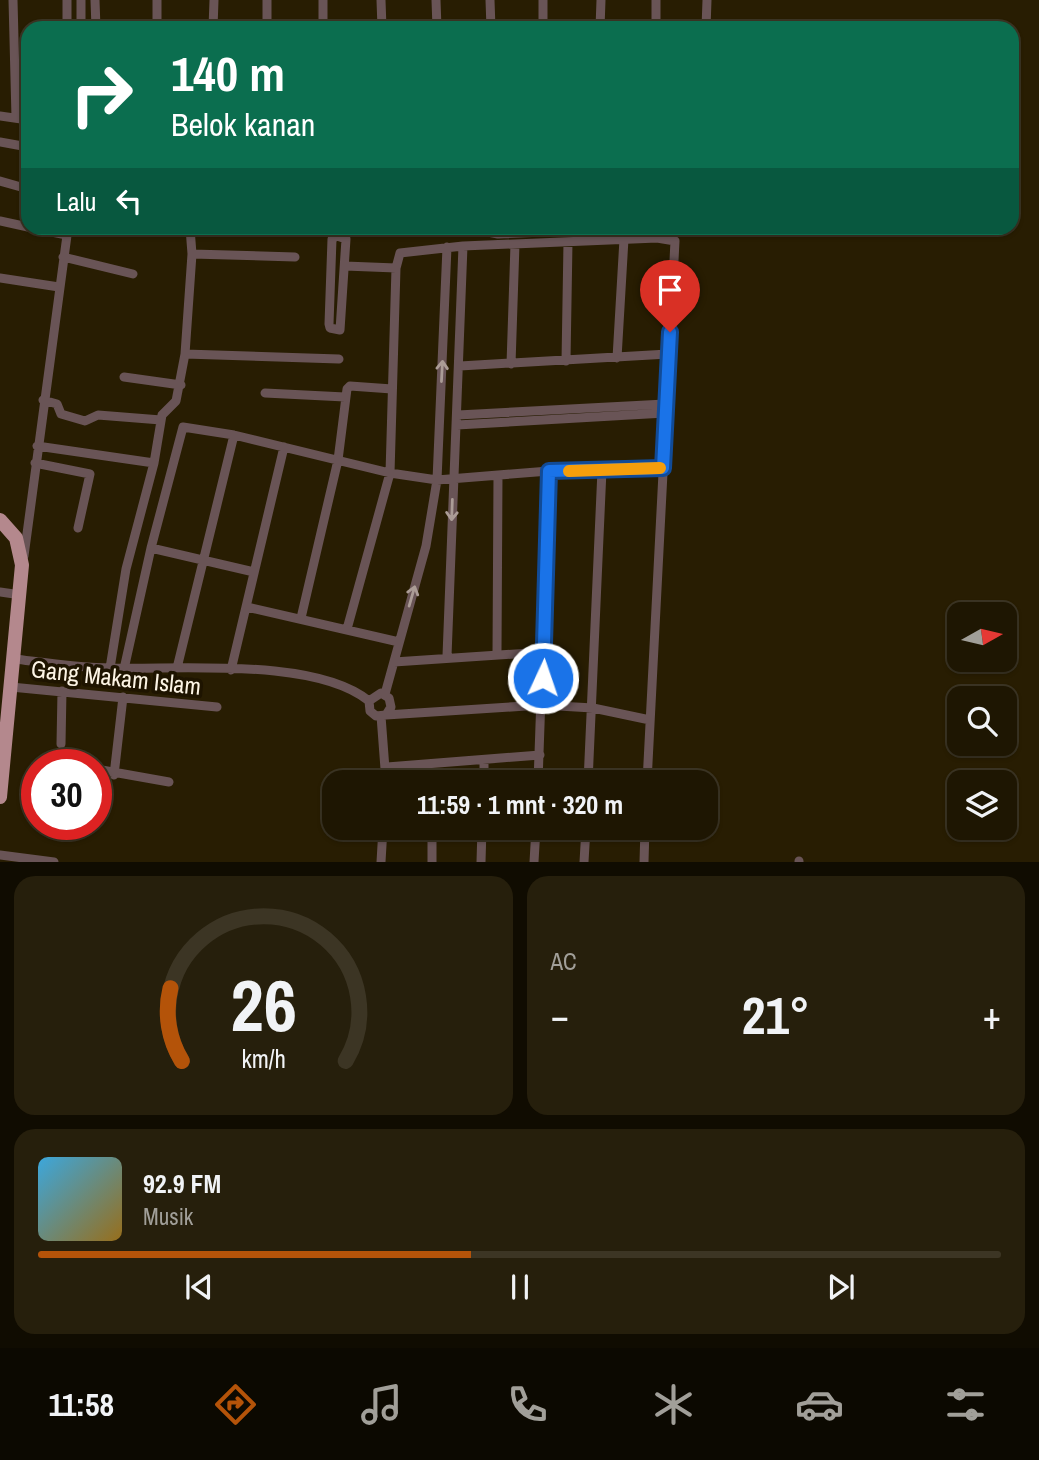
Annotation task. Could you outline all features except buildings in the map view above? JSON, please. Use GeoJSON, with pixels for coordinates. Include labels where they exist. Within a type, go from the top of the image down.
{"type":"FeatureCollection","features":[{"type":"Feature","properties":{"kind":"main road"},"geometry":{"type":"LineString","coordinates":[[0,520],[16,538],[22,565],[22,596],[9,667],[11,687],[3,738],[0,797]]}},
{"type":"Feature","properties":{"kind":"street"},"geometry":{"type":"LineString","coordinates":[[13,0],[16,118]]}},
{"type":"Feature","properties":{"kind":"street"},"geometry":{"type":"LineString","coordinates":[[67,0],[67,21]]}},
{"type":"Feature","properties":{"kind":"street"},"geometry":{"type":"LineString","coordinates":[[81,0],[81,21]]}},
{"type":"Feature","properties":{"kind":"street"},"geometry":{"type":"LineString","coordinates":[[96,0],[96,21]]}},
{"type":"Feature","properties":{"kind":"street"},"geometry":{"type":"LineString","coordinates":[[157,0],[157,21]]}},
{"type":"Feature","properties":{"kind":"street"},"geometry":{"type":"LineString","coordinates":[[213,21],[214,0]]}},
{"type":"Feature","properties":{"kind":"street"},"geometry":{"type":"LineString","coordinates":[[267,0],[267,21]]}},
{"type":"Feature","properties":{"kind":"street"},"geometry":{"type":"LineString","coordinates":[[323,0],[323,21]]}},
{"type":"Feature","properties":{"kind":"street"},"geometry":{"type":"LineString","coordinates":[[381,0],[382,21]]}},
{"type":"Feature","properties":{"kind":"street"},"geometry":{"type":"LineString","coordinates":[[436,0],[437,21]]}},
{"type":"Feature","properties":{"kind":"street"},"geometry":{"type":"LineString","coordinates":[[490,0],[491,21]]}},
{"type":"Feature","properties":{"kind":"street"},"geometry":{"type":"LineString","coordinates":[[543,0],[543,21]]}},
{"type":"Feature","properties":{"kind":"street"},"geometry":{"type":"LineString","coordinates":[[600,21],[601,0]]}},
{"type":"Feature","properties":{"kind":"street"},"geometry":{"type":"LineString","coordinates":[[656,0],[656,21]]}},
{"type":"Feature","properties":{"kind":"street"},"geometry":{"type":"LineString","coordinates":[[706,21],[707,0]]}},
{"type":"Feature","properties":{"kind":"street"},"geometry":{"type":"LineString","coordinates":[[0,116],[21,119]]}},
{"type":"Feature","properties":{"kind":"street"},"geometry":{"type":"LineString","coordinates":[[0,142],[21,146]]}},
{"type":"Feature","properties":{"kind":"street"},"geometry":{"type":"LineString","coordinates":[[0,181],[21,187]]}},
{"type":"Feature","properties":{"kind":"street"},"geometry":{"type":"LineString","coordinates":[[0,220],[21,225]]}},
{"type":"Feature","properties":{"kind":"street"},"geometry":{"type":"LineString","coordinates":[[22,565],[66,235]]}},
{"type":"Feature","properties":{"kind":"street"},"geometry":{"type":"LineString","coordinates":[[110,668],[126,569],[154,463],[161,420],[165,409],[176,401],[181,385],[192,254],[191,235]]}},
{"type":"Feature","properties":{"kind":"street"},"geometry":{"type":"LineString","coordinates":[[337,236],[346,239],[345,266],[342,326],[340,330],[330,328],[329,324],[332,240],[337,236]]}},
{"type":"Feature","properties":{"kind":"street"},"geometry":{"type":"LineString","coordinates":[[347,629],[390,473],[396,268],[400,253],[463,246],[664,238],[675,241],[648,770]]}},
{"type":"Feature","properties":{"kind":"street"},"geometry":{"type":"LineString","coordinates":[[617,358],[624,239]]}},
{"type":"Feature","properties":{"kind":"street"},"geometry":{"type":"LineString","coordinates":[[566,361],[568,242]]}},
{"type":"Feature","properties":{"kind":"street"},"geometry":{"type":"LineString","coordinates":[[511,364],[515,244]]}},
{"type":"Feature","properties":{"kind":"street"},"geometry":{"type":"LineString","coordinates":[[447,656],[463,246]]}},
{"type":"Feature","properties":{"kind":"street"},"geometry":{"type":"LineString","coordinates":[[387,770],[384,716],[391,707],[385,694],[426,546],[437,481],[447,247]]}},
{"type":"Feature","properties":{"kind":"street"},"geometry":{"type":"LineString","coordinates":[[192,254],[295,257]]}},
{"type":"Feature","properties":{"kind":"street"},"geometry":{"type":"LineString","coordinates":[[63,257],[133,274]]}},
{"type":"Feature","properties":{"kind":"street"},"geometry":{"type":"LineString","coordinates":[[345,266],[396,268]]}},
{"type":"Feature","properties":{"kind":"street"},"geometry":{"type":"LineString","coordinates":[[0,278],[59,287]]}},
{"type":"Feature","properties":{"kind":"street"},"geometry":{"type":"LineString","coordinates":[[185,354],[339,359]]}},
{"type":"Feature","properties":{"kind":"street"},"geometry":{"type":"LineString","coordinates":[[460,366],[668,354]]}},
{"type":"Feature","properties":{"kind":"street"},"geometry":{"type":"LineString","coordinates":[[124,377],[181,385]]}},
{"type":"Feature","properties":{"kind":"street"},"geometry":{"type":"LineString","coordinates":[[300,618],[338,460],[345,397],[350,386],[392,389]]}},
{"type":"Feature","properties":{"kind":"street"},"geometry":{"type":"LineString","coordinates":[[265,393],[345,397]]}},
{"type":"Feature","properties":{"kind":"street"},"geometry":{"type":"LineString","coordinates":[[43,400],[57,404],[61,414],[85,421],[98,415],[161,420]]}},
{"type":"Feature","properties":{"kind":"street"},"geometry":{"type":"LineString","coordinates":[[458,420],[665,409]]}},
{"type":"Feature","properties":{"kind":"street"},"geometry":{"type":"LineString","coordinates":[[124,669],[151,548],[183,427],[234,435],[390,473],[437,481],[549,471],[663,468]]}},
{"type":"Feature","properties":{"kind":"street"},"geometry":{"type":"LineString","coordinates":[[177,668],[234,435]]}},
{"type":"Feature","properties":{"kind":"street"},"geometry":{"type":"LineString","coordinates":[[37,446],[154,463]]}},
{"type":"Feature","properties":{"kind":"street"},"geometry":{"type":"LineString","coordinates":[[231,670],[284,447]]}},
{"type":"Feature","properties":{"kind":"street"},"geometry":{"type":"LineString","coordinates":[[35,463],[90,474],[78,528]]}},
{"type":"Feature","properties":{"kind":"street"},"geometry":{"type":"LineString","coordinates":[[589,770],[602,470]]}},
{"type":"Feature","properties":{"kind":"street"},"geometry":{"type":"LineString","coordinates":[[539,770],[549,471]]}},
{"type":"Feature","properties":{"kind":"street"},"geometry":{"type":"LineString","coordinates":[[496,653],[498,475]]}},
{"type":"Feature","properties":{"kind":"street"},"geometry":{"type":"LineString","coordinates":[[151,548],[254,572]]}},
{"type":"Feature","properties":{"kind":"street"},"geometry":{"type":"LineString","coordinates":[[0,592],[22,596]]}},
{"type":"Feature","properties":{"kind":"street"},"geometry":{"type":"LineString","coordinates":[[247,607],[399,642]]}},
{"type":"Feature","properties":{"kind":"street"},"geometry":{"type":"LineString","coordinates":[[394,662],[447,656],[544,652]]}},
{"type":"Feature","properties":{"kind":"street"},"geometry":{"type":"LineString","coordinates":[[9,667],[231,670],[324,679],[348,687],[369,701]]}},
{"type":"Feature","properties":{"kind":"street","name":"Gang Makam Islam"},"geometry":{"type":"LineString","coordinates":[[11,687],[217,707]]}},
{"type":"Feature","properties":{"kind":"street"},"geometry":{"type":"LineString","coordinates":[[61,744],[62,691]]}},
{"type":"Feature","properties":{"kind":"street"},"geometry":{"type":"LineString","coordinates":[[369,701],[376,694],[385,694]]}},
{"type":"Feature","properties":{"kind":"street"},"geometry":{"type":"LineString","coordinates":[[123,697],[114,775],[169,782]]}},
{"type":"Feature","properties":{"kind":"street"},"geometry":{"type":"LineString","coordinates":[[369,701],[370,711],[384,716],[541,705],[593,708],[650,720]]}},
{"type":"Feature","properties":{"kind":"street"},"geometry":{"type":"LineString","coordinates":[[387,767],[433,766],[540,755]]}},
{"type":"Feature","properties":{"kind":"street"},"geometry":{"type":"LineString","coordinates":[[484,760],[484,770]]}},
{"type":"Feature","properties":{"kind":"street"},"geometry":{"type":"LineString","coordinates":[[381,862],[382,840]]}},
{"type":"Feature","properties":{"kind":"street"},"geometry":{"type":"LineString","coordinates":[[432,840],[432,862]]}},
{"type":"Feature","properties":{"kind":"street"},"geometry":{"type":"LineString","coordinates":[[481,862],[482,840]]}},
{"type":"Feature","properties":{"kind":"street"},"geometry":{"type":"LineString","coordinates":[[534,862],[535,840]]}},
{"type":"Feature","properties":{"kind":"street"},"geometry":{"type":"LineString","coordinates":[[584,862],[585,840]]}},
{"type":"Feature","properties":{"kind":"street"},"geometry":{"type":"LineString","coordinates":[[644,862],[645,840]]}},
{"type":"Feature","properties":{"kind":"street"},"geometry":{"type":"LineString","coordinates":[[0,855],[54,862]]}},
{"type":"Feature","properties":{"kind":"slow traffic"},"geometry":{"type":"LineString","coordinates":[[569,471],[660,468]]}},
{"type":"Feature","properties":{"kind":"route"},"geometry":{"type":"LineString","coordinates":[[543,678],[549,471],[663,468],[670,332]]}}]}
